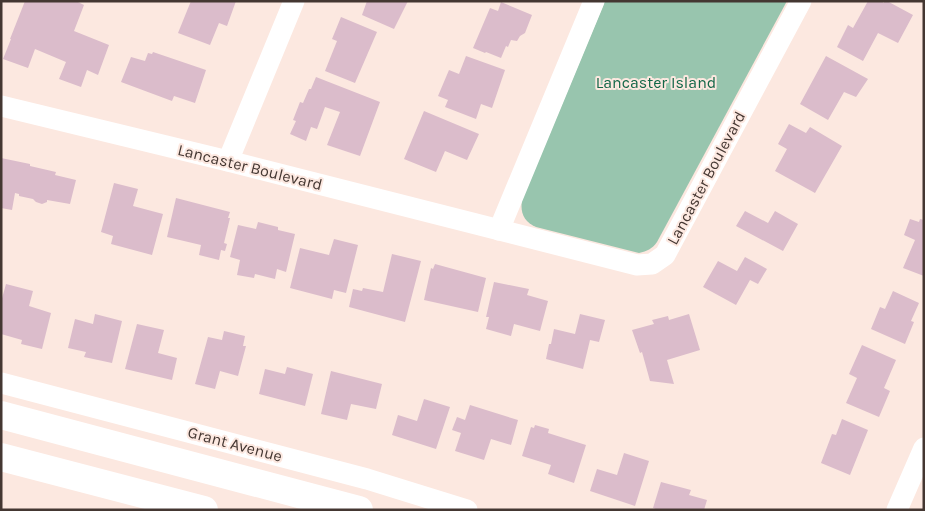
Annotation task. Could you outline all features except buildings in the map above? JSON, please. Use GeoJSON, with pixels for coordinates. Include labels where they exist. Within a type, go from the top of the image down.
{"type":"FeatureCollection","features":[{"type":"Feature","properties":{"kind":"main road","name":"Grant Avenue"},"geometry":{"type":"LineString","coordinates":[[1,415],[359,510]]}},
{"type":"Feature","properties":{"kind":"main road"},"geometry":{"type":"LineString","coordinates":[[1,457],[204,510]]}},
{"type":"Feature","properties":{"kind":"street"},"geometry":{"type":"LineString","coordinates":[[228,161],[294,1]]}},
{"type":"Feature","properties":{"kind":"street"},"geometry":{"type":"LineString","coordinates":[[499,230],[594,1]]}},
{"type":"Feature","properties":{"kind":"street","name":"Lancaster Boulevard"},"geometry":{"type":"LineString","coordinates":[[1,106],[228,161],[637,265],[652,264],[664,255],[801,1]]}},
{"type":"Feature","properties":{"kind":"street","name":"Grant Avenue"},"geometry":{"type":"LineString","coordinates":[[1,383],[367,478],[467,510]]}},
{"type":"Feature","properties":{"kind":"street"},"geometry":{"type":"LineString","coordinates":[[897,510],[924,448]]}},
{"type":"Feature","properties":{"kind":"green space","name":"Lancaster Island"},"geometry":{"type":"Polygon","coordinates":[[[605,1],[787,1],[657,242],[649,249],[639,253],[536,227],[526,220],[522,209],[522,200],[605,1]]]}}]}
